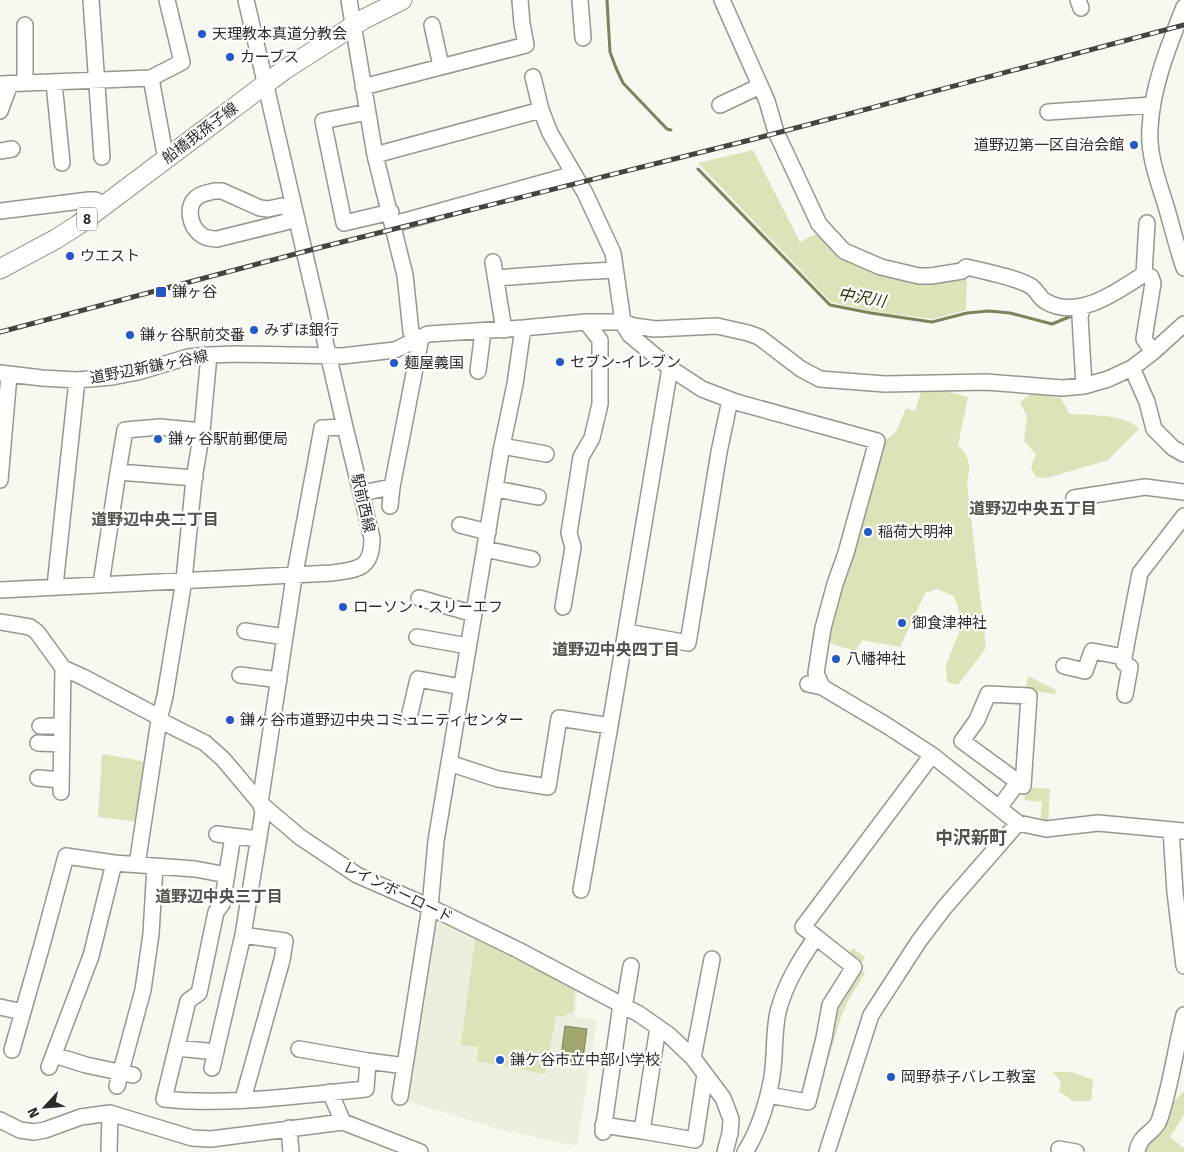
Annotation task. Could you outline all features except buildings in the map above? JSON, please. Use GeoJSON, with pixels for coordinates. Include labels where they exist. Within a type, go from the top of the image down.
{"type":"FeatureCollection","features":[{"type":"Feature","properties":{"kind":"main road","name":"船橋我孫子線"},"geometry":{"type":"LineString","coordinates":[[0,269],[56,239],[106,205],[265,84],[354,26],[402,0]]}},
{"type":"Feature","properties":{"kind":"street"},"geometry":{"type":"LineString","coordinates":[[91,0],[102,157]]}},
{"type":"Feature","properties":{"kind":"street"},"geometry":{"type":"LineString","coordinates":[[11,83],[151,78],[182,62],[167,0]]}},
{"type":"Feature","properties":{"kind":"street","name":"駅前西線"},"geometry":{"type":"LineString","coordinates":[[0,590],[295,575],[350,570],[364,566],[372,553],[372,538],[362,492],[345,427],[246,0]]}},
{"type":"Feature","properties":{"kind":"street"},"geometry":{"type":"LineString","coordinates":[[349,0],[367,112],[405,275],[411,332],[420,343],[390,506]]}},
{"type":"Feature","properties":{"kind":"street"},"geometry":{"type":"LineString","coordinates":[[363,87],[526,45],[520,0]]}},
{"type":"Feature","properties":{"kind":"street"},"geometry":{"type":"LineString","coordinates":[[580,0],[584,38]]}},
{"type":"Feature","properties":{"kind":"street"},"geometry":{"type":"LineString","coordinates":[[722,0],[767,101],[776,132],[819,224],[844,250],[881,267],[919,276],[947,274],[962,271],[966,267],[1032,287],[1044,301],[1059,307],[1083,306],[1109,297],[1144,274]]}},
{"type":"Feature","properties":{"kind":"street"},"geometry":{"type":"LineString","coordinates":[[1184,7],[1167,50],[1152,105],[1150,128],[1150,150],[1184,268]]}},
{"type":"Feature","properties":{"kind":"street"},"geometry":{"type":"LineString","coordinates":[[0,111],[11,83],[25,25]]}},
{"type":"Feature","properties":{"kind":"street"},"geometry":{"type":"LineString","coordinates":[[432,25],[442,66]]}},
{"type":"Feature","properties":{"kind":"street"},"geometry":{"type":"LineString","coordinates":[[533,76],[541,110],[550,133],[585,193],[612,253],[623,322],[630,335],[670,368],[702,389],[730,400],[876,441],[846,553],[823,628],[815,686],[886,725],[932,755],[1018,824],[1046,830],[1098,823],[1177,831],[1175,892],[1184,966]]}},
{"type":"Feature","properties":{"kind":"street"},"geometry":{"type":"LineString","coordinates":[[151,78],[167,159]]}},
{"type":"Feature","properties":{"kind":"street"},"geometry":{"type":"LineString","coordinates":[[54,82],[62,163]]}},
{"type":"Feature","properties":{"kind":"street"},"geometry":{"type":"LineString","coordinates":[[720,105],[760,86]]}},
{"type":"Feature","properties":{"kind":"street"},"geometry":{"type":"LineString","coordinates":[[1048,112],[1152,105]]}},
{"type":"Feature","properties":{"kind":"street"},"geometry":{"type":"LineString","coordinates":[[376,155],[541,110]]}},
{"type":"Feature","properties":{"kind":"street"},"geometry":{"type":"LineString","coordinates":[[367,112],[323,121],[344,222],[392,218],[574,174]]}},
{"type":"Feature","properties":{"kind":"street"},"geometry":{"type":"LineString","coordinates":[[214,191],[222,191],[260,208],[268,209],[282,206],[295,211],[286,222],[210,239],[204,237],[194,228],[190,212],[195,198],[214,191]]}},
{"type":"Feature","properties":{"kind":"street"},"geometry":{"type":"LineString","coordinates":[[0,211],[89,200],[95,200],[106,205]]}},
{"type":"Feature","properties":{"kind":"street"},"geometry":{"type":"LineString","coordinates":[[1144,274],[1147,223]]}},
{"type":"Feature","properties":{"kind":"street"},"geometry":{"type":"LineString","coordinates":[[493,262],[504,330]]}},
{"type":"Feature","properties":{"kind":"street"},"geometry":{"type":"LineString","coordinates":[[496,278],[615,270]]}},
{"type":"Feature","properties":{"kind":"street"},"geometry":{"type":"LineString","coordinates":[[1144,274],[1151,277],[1152,283],[1144,338],[1153,352]]}},
{"type":"Feature","properties":{"kind":"street"},"geometry":{"type":"LineString","coordinates":[[1083,306],[1080,317],[1084,386]]}},
{"type":"Feature","properties":{"kind":"street"},"geometry":{"type":"LineString","coordinates":[[563,607],[573,547],[569,533],[582,457],[592,438],[600,404],[600,340],[586,322]]}},
{"type":"Feature","properties":{"kind":"street","name":"道野辺新鎌ヶ谷線"},"geometry":{"type":"LineString","coordinates":[[5,374],[76,380],[112,377],[188,358],[209,355],[342,356],[395,350],[428,334],[504,330],[586,322],[623,322],[634,326],[655,329],[717,326],[748,333],[758,337],[801,369],[820,379],[885,384],[986,382],[1062,388],[1084,386],[1108,379],[1132,368],[1184,324]]}},
{"type":"Feature","properties":{"kind":"street"},"geometry":{"type":"LineString","coordinates":[[400,1097],[430,907],[436,841],[523,328]]}},
{"type":"Feature","properties":{"kind":"street"},"geometry":{"type":"LineString","coordinates":[[478,371],[483,331]]}},
{"type":"Feature","properties":{"kind":"street"},"geometry":{"type":"LineString","coordinates":[[137,864],[159,720],[166,696],[184,580],[209,355]]}},
{"type":"Feature","properties":{"kind":"street"},"geometry":{"type":"LineString","coordinates":[[581,890],[670,368]]}},
{"type":"Feature","properties":{"kind":"street"},"geometry":{"type":"LineString","coordinates":[[1132,368],[1147,402],[1154,429],[1173,448],[1184,454]]}},
{"type":"Feature","properties":{"kind":"street"},"geometry":{"type":"LineString","coordinates":[[0,480],[5,433],[5,374]]}},
{"type":"Feature","properties":{"kind":"street"},"geometry":{"type":"LineString","coordinates":[[55,586],[76,380]]}},
{"type":"Feature","properties":{"kind":"street"},"geometry":{"type":"LineString","coordinates":[[626,632],[688,643],[730,400]]}},
{"type":"Feature","properties":{"kind":"street"},"geometry":{"type":"LineString","coordinates":[[212,1068],[243,935],[263,812],[260,803],[285,637],[322,423],[345,427]]}},
{"type":"Feature","properties":{"kind":"street"},"geometry":{"type":"LineString","coordinates":[[101,584],[125,430],[160,427],[202,431]]}},
{"type":"Feature","properties":{"kind":"street"},"geometry":{"type":"LineString","coordinates":[[502,446],[546,454]]}},
{"type":"Feature","properties":{"kind":"street"},"geometry":{"type":"LineString","coordinates":[[118,472],[195,478]]}},
{"type":"Feature","properties":{"kind":"street"},"geometry":{"type":"LineString","coordinates":[[362,492],[392,487]]}},
{"type":"Feature","properties":{"kind":"street"},"geometry":{"type":"LineString","coordinates":[[1074,498],[1145,487],[1184,492]]}},
{"type":"Feature","properties":{"kind":"street"},"geometry":{"type":"LineString","coordinates":[[496,489],[538,497]]}},
{"type":"Feature","properties":{"kind":"street"},"geometry":{"type":"LineString","coordinates":[[1124,695],[1130,667],[1124,663],[1124,657],[1140,573],[1184,516]]}},
{"type":"Feature","properties":{"kind":"street"},"geometry":{"type":"LineString","coordinates":[[460,525],[488,532]]}},
{"type":"Feature","properties":{"kind":"street"},"geometry":{"type":"LineString","coordinates":[[485,549],[532,559]]}},
{"type":"Feature","properties":{"kind":"street"},"geometry":{"type":"LineString","coordinates":[[419,598],[474,614]]}},
{"type":"Feature","properties":{"kind":"street","name":"レインボーロード"},"geometry":{"type":"LineString","coordinates":[[0,622],[30,627],[37,632],[63,668],[205,743],[223,759],[260,803],[300,837],[357,875],[430,907],[518,950],[623,1006],[669,1035],[693,1058],[723,1098],[731,1119],[726,1152]]}},
{"type":"Feature","properties":{"kind":"street"},"geometry":{"type":"LineString","coordinates":[[245,631],[285,637]]}},
{"type":"Feature","properties":{"kind":"street"},"geometry":{"type":"LineString","coordinates":[[417,636],[468,646]]}},
{"type":"Feature","properties":{"kind":"street"},"geometry":{"type":"LineString","coordinates":[[1064,666],[1084,674],[1092,650],[1124,657]]}},
{"type":"Feature","properties":{"kind":"street"},"geometry":{"type":"LineString","coordinates":[[38,778],[61,786],[63,668]]}},
{"type":"Feature","properties":{"kind":"street"},"geometry":{"type":"LineString","coordinates":[[240,675],[279,680]]}},
{"type":"Feature","properties":{"kind":"street"},"geometry":{"type":"LineString","coordinates":[[410,713],[418,679],[462,687]]}},
{"type":"Feature","properties":{"kind":"street"},"geometry":{"type":"LineString","coordinates":[[988,694],[1029,696],[1023,786],[1018,782],[962,741],[977,720],[988,694]]}},
{"type":"Feature","properties":{"kind":"street"},"geometry":{"type":"LineString","coordinates":[[449,763],[498,779],[548,787],[560,718],[610,726]]}},
{"type":"Feature","properties":{"kind":"street"},"geometry":{"type":"LineString","coordinates":[[40,726],[62,726]]}},
{"type":"Feature","properties":{"kind":"street"},"geometry":{"type":"LineString","coordinates":[[38,743],[61,744]]}},
{"type":"Feature","properties":{"kind":"street"},"geometry":{"type":"LineString","coordinates":[[768,1095],[808,1102],[830,1005],[854,967],[803,927],[932,755]]}},
{"type":"Feature","properties":{"kind":"street"},"geometry":{"type":"LineString","coordinates":[[999,808],[1018,782]]}},
{"type":"Feature","properties":{"kind":"street"},"geometry":{"type":"LineString","coordinates":[[827,1152],[871,1015],[919,940],[944,908],[1018,824]]}},
{"type":"Feature","properties":{"kind":"street"},"geometry":{"type":"LineString","coordinates":[[217,834],[259,839]]}},
{"type":"Feature","properties":{"kind":"street"},"geometry":{"type":"LineString","coordinates":[[233,836],[222,904],[216,912],[199,993],[188,1002],[164,1099],[185,1101],[243,1099],[366,1089],[368,1061]]}},
{"type":"Feature","properties":{"kind":"street"},"geometry":{"type":"LineString","coordinates":[[12,1050],[66,856],[114,863],[195,869],[227,875]]}},
{"type":"Feature","properties":{"kind":"street"},"geometry":{"type":"LineString","coordinates":[[114,863],[91,956],[52,1061],[123,1078],[136,1039],[150,943],[155,866]]}},
{"type":"Feature","properties":{"kind":"street"},"geometry":{"type":"LineString","coordinates":[[243,935],[285,941],[282,960],[243,1099]]}},
{"type":"Feature","properties":{"kind":"street"},"geometry":{"type":"LineString","coordinates":[[744,1152],[753,1139],[768,1095],[773,1069],[778,1013],[789,982],[816,936]]}},
{"type":"Feature","properties":{"kind":"street"},"geometry":{"type":"LineString","coordinates":[[693,1058],[714,964]]}},
{"type":"Feature","properties":{"kind":"street"},"geometry":{"type":"LineString","coordinates":[[631,966],[625,1002],[620,1011],[603,1129],[642,1131],[695,1140],[705,1074]]}},
{"type":"Feature","properties":{"kind":"street"},"geometry":{"type":"LineString","coordinates":[[0,1007],[23,1012]]}},
{"type":"Feature","properties":{"kind":"street"},"geometry":{"type":"LineString","coordinates":[[1137,1152],[1138,1146],[1147,1133],[1158,1124],[1172,1075],[1176,1046],[1184,1015]]}},
{"type":"Feature","properties":{"kind":"street"},"geometry":{"type":"LineString","coordinates":[[642,1131],[658,1027]]}},
{"type":"Feature","properties":{"kind":"street"},"geometry":{"type":"LineString","coordinates":[[177,1048],[216,1052]]}},
{"type":"Feature","properties":{"kind":"street"},"geometry":{"type":"LineString","coordinates":[[299,1049],[404,1066]]}},
{"type":"Feature","properties":{"kind":"street"},"geometry":{"type":"LineString","coordinates":[[330,1092],[344,1122]]}},
{"type":"Feature","properties":{"kind":"street"},"geometry":{"type":"LineString","coordinates":[[0,1120],[20,1130],[34,1132],[81,1117],[110,1113],[192,1138],[212,1139],[344,1122],[403,1148],[420,1152]]}},
{"type":"Feature","properties":{"kind":"street"},"geometry":{"type":"LineString","coordinates":[[109,1152],[110,1113]]}},
{"type":"Feature","properties":{"kind":"street"},"geometry":{"type":"LineString","coordinates":[[289,1128],[291,1152]]}},
{"type":"Feature","properties":{"kind":"street"},"geometry":{"type":"LineString","coordinates":[[1059,1149],[1076,1152]]}},
{"type":"Feature","properties":{"kind":"shaded area"},"geometry":{"type":"Polygon","coordinates":[[[753,150],[800,242],[820,232],[880,271],[967,274],[966,310],[932,319],[872,311],[831,302],[698,163],[753,150]]]}},
{"type":"Feature","properties":{"kind":"shaded area"},"geometry":{"type":"Polygon","coordinates":[[[941,390],[968,397],[958,445],[968,462],[967,482],[986,648],[958,685],[947,682],[946,665],[960,630],[958,606],[954,597],[937,589],[925,593],[900,647],[862,640],[855,651],[832,644],[824,636],[879,445],[896,432],[906,408],[915,411],[921,392],[941,390]]]}},
{"type":"Feature","properties":{"kind":"shaded area"},"geometry":{"type":"Polygon","coordinates":[[[1032,393],[1061,398],[1069,414],[1116,418],[1125,420],[1139,429],[1108,460],[1047,478],[1036,477],[1031,467],[1036,454],[1024,441],[1027,417],[1020,402],[1032,393]]]}},
{"type":"Feature","properties":{"kind":"shaded area"},"geometry":{"type":"Polygon","coordinates":[[[1028,676],[1056,690],[1055,694],[1025,690],[1028,676]]]}},
{"type":"Feature","properties":{"kind":"shaded area"},"geometry":{"type":"Polygon","coordinates":[[[102,754],[147,762],[139,822],[98,817],[102,754]]]}},
{"type":"Feature","properties":{"kind":"shaded area"},"geometry":{"type":"Polygon","coordinates":[[[1026,787],[1050,789],[1048,824],[1040,823],[1042,802],[1024,800],[1026,787]]]}},
{"type":"Feature","properties":{"kind":"shaded area","name":"鎌ケ谷市立中部小学校"},"geometry":{"type":"Polygon","coordinates":[[[435,915],[578,988],[575,1017],[597,1020],[577,1146],[498,1129],[403,1100],[435,915]]]}},
{"type":"Feature","properties":{"kind":"shaded area"},"geometry":{"type":"Polygon","coordinates":[[[475,939],[575,989],[573,1013],[567,1013],[566,1016],[556,1016],[545,1074],[477,1061],[479,1047],[461,1045],[475,939]]]}},
{"type":"Feature","properties":{"kind":"shaded area"},"geometry":{"type":"Polygon","coordinates":[[[853,948],[865,957],[859,968],[865,973],[849,999],[841,1017],[828,1060],[824,1058],[832,1009],[845,987],[846,955],[853,948]]]}},
{"type":"Feature","properties":{"kind":"shaded area"},"geometry":{"type":"Polygon","coordinates":[[[565,1026],[587,1029],[582,1066],[560,1063],[565,1026]]]}},
{"type":"Feature","properties":{"kind":"shaded area"},"geometry":{"type":"Polygon","coordinates":[[[1053,1072],[1071,1072],[1093,1080],[1091,1101],[1072,1101],[1059,1092],[1061,1082],[1053,1072]]]}},
{"type":"Feature","properties":{"kind":"shaded area"},"geometry":{"type":"Polygon","coordinates":[[[1184,1091],[1184,1115],[1170,1137],[1184,1148],[1184,1152],[1136,1152],[1135,1142],[1184,1091]]]}},
{"type":"Feature","properties":{"kind":"waterway","name":"中沢川"},"geometry":{"type":"LineString","coordinates":[[607,0],[610,52],[623,83],[667,129],[671,130]]}},
{"type":"Feature","properties":{"kind":"waterway","name":"中沢川"},"geometry":{"type":"LineString","coordinates":[[698,169],[830,305],[932,322],[967,313],[989,311],[1010,313],[1052,324],[1074,315]]}},
{"type":"Feature","properties":{"kind":"railway"},"geometry":{"type":"LineString","coordinates":[[0,332],[318,248],[754,139],[1184,25]]}},
{"type":"Feature","properties":{"kind":"place","name":"天理教本真道分教会"},"geometry":{"type":"Point","coordinates":[202,34]}},
{"type":"Feature","properties":{"kind":"place","name":"カーブス"},"geometry":{"type":"Point","coordinates":[230,57]}},
{"type":"Feature","properties":{"kind":"place","name":"道野辺第一区自治会館"},"geometry":{"type":"Point","coordinates":[1134,145]}},
{"type":"Feature","properties":{"kind":"place","name":"ウエスト"},"geometry":{"type":"Point","coordinates":[70,256]}},
{"type":"Feature","properties":{"kind":"place","name":"鎌ヶ谷"},"geometry":{"type":"Point","coordinates":[161,292]}},
{"type":"Feature","properties":{"kind":"place","name":"みずほ銀行"},"geometry":{"type":"Point","coordinates":[254,330]}},
{"type":"Feature","properties":{"kind":"place","name":"鎌ヶ谷駅前交番"},"geometry":{"type":"Point","coordinates":[130,335]}},
{"type":"Feature","properties":{"kind":"place","name":"セブン-イレブン"},"geometry":{"type":"Point","coordinates":[560,362]}},
{"type":"Feature","properties":{"kind":"place","name":"麺屋義国"},"geometry":{"type":"Point","coordinates":[394,363]}},
{"type":"Feature","properties":{"kind":"place","name":"鎌ヶ谷駅前郵便局"},"geometry":{"type":"Point","coordinates":[158,439]}},
{"type":"Feature","properties":{"kind":"place","name":"稲荷大明神"},"geometry":{"type":"Point","coordinates":[868,532]}},
{"type":"Feature","properties":{"kind":"place","name":"ローソン・スリーエフ"},"geometry":{"type":"Point","coordinates":[343,607]}},
{"type":"Feature","properties":{"kind":"place","name":"御食津神社"},"geometry":{"type":"Point","coordinates":[902,623]}},
{"type":"Feature","properties":{"kind":"place","name":"八幡神社"},"geometry":{"type":"Point","coordinates":[836,659]}},
{"type":"Feature","properties":{"kind":"place","name":"鎌ヶ谷市道野辺中央コミュニティセンター"},"geometry":{"type":"Point","coordinates":[230,720]}},
{"type":"Feature","properties":{"kind":"place","name":"鎌ケ谷市立中部小学校"},"geometry":{"type":"Point","coordinates":[500,1060]}},
{"type":"Feature","properties":{"kind":"place","name":"岡野恭子バレエ教室"},"geometry":{"type":"Point","coordinates":[891,1077]}},
{"type":"Feature","properties":{"kind":"district","name":"道野辺中央五丁目"},"geometry":{"type":"Point","coordinates":[1033,508]}},
{"type":"Feature","properties":{"kind":"district","name":"道野辺中央二丁目"},"geometry":{"type":"Point","coordinates":[155,519]}},
{"type":"Feature","properties":{"kind":"district","name":"道野辺中央四丁目"},"geometry":{"type":"Point","coordinates":[616,649]}},
{"type":"Feature","properties":{"kind":"district","name":"中沢新町"},"geometry":{"type":"Point","coordinates":[971,838]}},
{"type":"Feature","properties":{"kind":"district","name":"道野辺中央三丁目"},"geometry":{"type":"Point","coordinates":[219,896]}}]}
